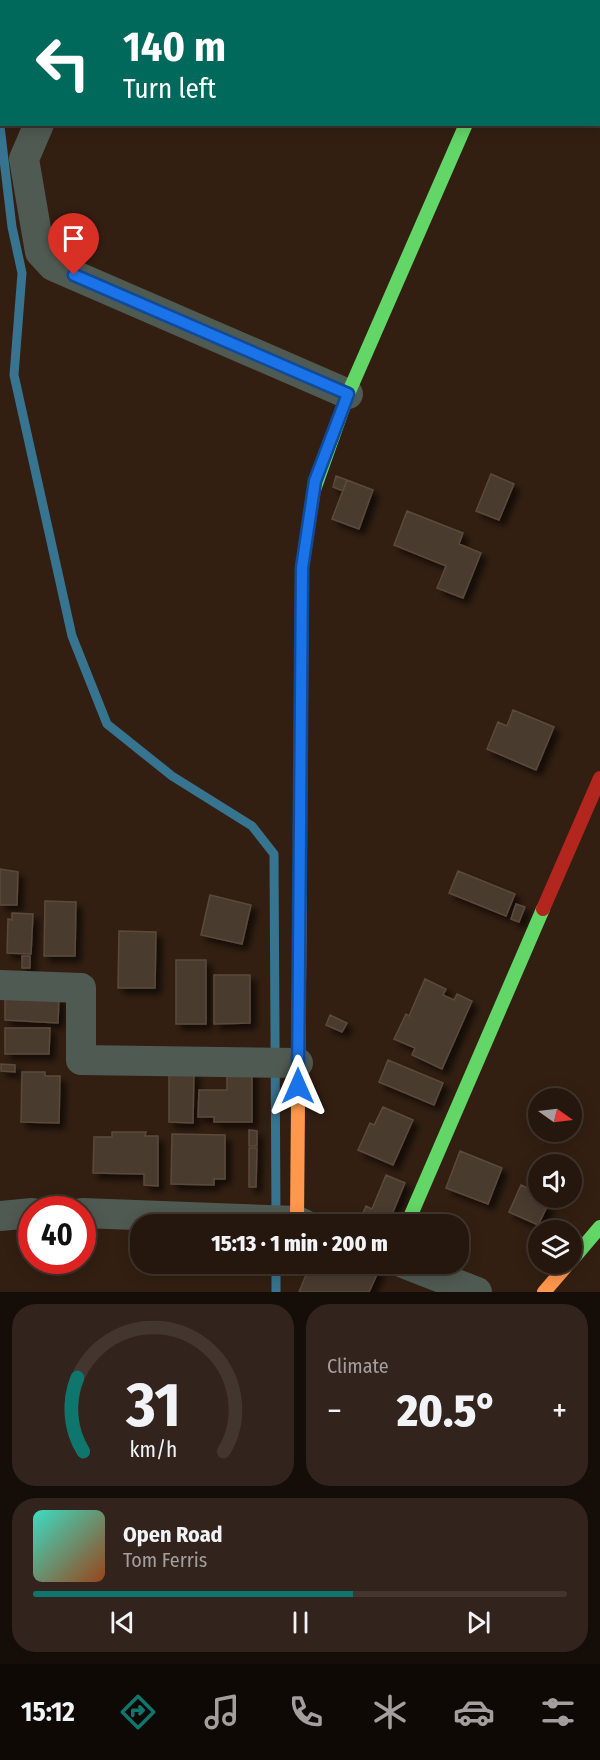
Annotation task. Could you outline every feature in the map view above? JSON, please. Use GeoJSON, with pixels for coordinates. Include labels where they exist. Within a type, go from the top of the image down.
{"type":"FeatureCollection","features":[{"type":"Feature","properties":{"kind":"street"},"geometry":{"type":"LineString","coordinates":[[38,126],[24,159],[40,252],[53,266],[348,394]]}},
{"type":"Feature","properties":{"kind":"street"},"geometry":{"type":"LineString","coordinates":[[300,1214],[298,1063],[302,568],[315,481],[348,394],[465,126]]}},
{"type":"Feature","properties":{"kind":"street"},"geometry":{"type":"LineString","coordinates":[[411,1214],[600,778]]}},
{"type":"Feature","properties":{"kind":"street"},"geometry":{"type":"LineString","coordinates":[[0,985],[81,988],[81,1060],[298,1063]]}},
{"type":"Feature","properties":{"kind":"street"},"geometry":{"type":"LineString","coordinates":[[0,1216],[18,1214]]}},
{"type":"Feature","properties":{"kind":"street"},"geometry":{"type":"LineString","coordinates":[[96,1214],[130,1215]]}},
{"type":"Feature","properties":{"kind":"street"},"geometry":{"type":"LineString","coordinates":[[582,1248],[600,1227]]}},
{"type":"Feature","properties":{"kind":"street"},"geometry":{"type":"LineString","coordinates":[[431,1274],[477,1292]]}},
{"type":"Feature","properties":{"kind":"street"},"geometry":{"type":"LineString","coordinates":[[544,1292],[560,1274]]}},
{"type":"Feature","properties":{"kind":"building"},"geometry":{"type":"Polygon","coordinates":[[[491,474],[514,484],[499,520],[476,511],[491,474]]]}},
{"type":"Feature","properties":{"kind":"building"},"geometry":{"type":"Polygon","coordinates":[[[336,476],[347,480],[343,491],[333,487],[336,476]]]}},
{"type":"Feature","properties":{"kind":"building"},"geometry":{"type":"Polygon","coordinates":[[[347,480],[373,490],[359,529],[332,519],[347,480]]]}},
{"type":"Feature","properties":{"kind":"building"},"geometry":{"type":"Polygon","coordinates":[[[407,511],[463,533],[459,544],[481,553],[463,598],[437,588],[446,566],[394,545],[407,511]]]}},
{"type":"Feature","properties":{"kind":"building"},"geometry":{"type":"Polygon","coordinates":[[[513,710],[554,727],[536,770],[487,749],[498,722],[507,726],[513,710]]]}},
{"type":"Feature","properties":{"kind":"building"},"geometry":{"type":"Polygon","coordinates":[[[0,869],[18,872],[17,905],[0,905],[0,869]]]}},
{"type":"Feature","properties":{"kind":"building"},"geometry":{"type":"Polygon","coordinates":[[[458,871],[515,894],[506,916],[449,893],[458,871]]]}},
{"type":"Feature","properties":{"kind":"building"},"geometry":{"type":"Polygon","coordinates":[[[210,895],[251,905],[242,944],[201,935],[210,895]]]}},
{"type":"Feature","properties":{"kind":"building"},"geometry":{"type":"Polygon","coordinates":[[[45,901],[76,902],[75,956],[44,956],[45,901]]]}},
{"type":"Feature","properties":{"kind":"building"},"geometry":{"type":"Polygon","coordinates":[[[516,904],[525,907],[519,922],[511,919],[516,904]]]}},
{"type":"Feature","properties":{"kind":"building"},"geometry":{"type":"Polygon","coordinates":[[[12,913],[33,914],[31,954],[7,953],[8,919],[12,920],[12,913]]]}},
{"type":"Feature","properties":{"kind":"building"},"geometry":{"type":"Polygon","coordinates":[[[119,931],[156,932],[155,988],[118,988],[119,931]]]}},
{"type":"Feature","properties":{"kind":"building"},"geometry":{"type":"Polygon","coordinates":[[[22,956],[30,956],[30,968],[22,968],[22,956]]]}},
{"type":"Feature","properties":{"kind":"building"},"geometry":{"type":"Polygon","coordinates":[[[176,960],[206,960],[206,1024],[176,1024],[176,960]]]}},
{"type":"Feature","properties":{"kind":"building"},"geometry":{"type":"Polygon","coordinates":[[[214,975],[250,975],[250,1023],[214,1024],[214,975]]]}},
{"type":"Feature","properties":{"kind":"building"},"geometry":{"type":"Polygon","coordinates":[[[425,979],[446,989],[443,995],[454,1000],[457,994],[472,1001],[442,1069],[412,1055],[415,1048],[394,1039],[406,1014],[409,1016],[425,979]]]}},
{"type":"Feature","properties":{"kind":"building"},"geometry":{"type":"Polygon","coordinates":[[[5,995],[59,997],[58,1023],[5,1020],[5,995]]]}},
{"type":"Feature","properties":{"kind":"building"},"geometry":{"type":"Polygon","coordinates":[[[330,1015],[347,1023],[342,1032],[326,1025],[330,1015]]]}},
{"type":"Feature","properties":{"kind":"building"},"geometry":{"type":"Polygon","coordinates":[[[5,1028],[50,1028],[49,1054],[5,1054],[5,1028]]]}},
{"type":"Feature","properties":{"kind":"building"},"geometry":{"type":"Polygon","coordinates":[[[388,1060],[443,1083],[434,1105],[379,1082],[388,1060]]]}},
{"type":"Feature","properties":{"kind":"building"},"geometry":{"type":"Polygon","coordinates":[[[1,1064],[15,1065],[15,1072],[1,1071],[1,1064]]]}},
{"type":"Feature","properties":{"kind":"building"},"geometry":{"type":"Polygon","coordinates":[[[227,1069],[252,1070],[252,1122],[214,1122],[214,1117],[198,1117],[199,1090],[227,1090],[227,1069]]]}},
{"type":"Feature","properties":{"kind":"building"},"geometry":{"type":"Polygon","coordinates":[[[22,1072],[45,1072],[45,1076],[60,1076],[59,1123],[21,1122],[22,1072]]]}},
{"type":"Feature","properties":{"kind":"building"},"geometry":{"type":"Polygon","coordinates":[[[194,1072],[193,1123],[169,1122],[169,1074],[194,1072]]]}},
{"type":"Feature","properties":{"kind":"building"},"geometry":{"type":"Polygon","coordinates":[[[383,1107],[413,1120],[393,1165],[358,1150],[370,1123],[374,1125],[383,1107]]]}},
{"type":"Feature","properties":{"kind":"building"},"geometry":{"type":"Polygon","coordinates":[[[249,1130],[257,1131],[257,1146],[249,1146],[249,1130]]]}},
{"type":"Feature","properties":{"kind":"building"},"geometry":{"type":"Polygon","coordinates":[[[112,1132],[146,1132],[145,1136],[158,1136],[158,1186],[144,1185],[144,1174],[93,1173],[94,1137],[112,1137],[112,1132]]]}},
{"type":"Feature","properties":{"kind":"building"},"geometry":{"type":"Polygon","coordinates":[[[172,1134],[225,1135],[225,1179],[214,1179],[214,1185],[171,1184],[172,1134]]]}},
{"type":"Feature","properties":{"kind":"building"},"geometry":{"type":"Polygon","coordinates":[[[249,1148],[257,1148],[256,1187],[249,1187],[249,1148]]]}},
{"type":"Feature","properties":{"kind":"building"},"geometry":{"type":"Polygon","coordinates":[[[460,1151],[502,1168],[488,1204],[446,1188],[460,1151]]]}},
{"type":"Feature","properties":{"kind":"building"},"geometry":{"type":"Polygon","coordinates":[[[386,1175],[405,1183],[392,1214],[362,1214],[366,1206],[372,1209],[386,1175]]]}},
{"type":"Feature","properties":{"kind":"building"},"geometry":{"type":"Polygon","coordinates":[[[521,1185],[528,1188],[528,1208],[546,1208],[540,1220],[528,1221],[509,1212],[521,1185]]]}},
{"type":"Feature","properties":{"kind":"building"},"geometry":{"type":"Polygon","coordinates":[[[306,1274],[377,1274],[369,1292],[299,1292],[306,1274]]]}},
{"type":"Feature","properties":{"kind":"waterway"},"geometry":{"type":"LineString","coordinates":[[0,126],[12,227],[22,273],[14,375],[72,636],[107,724],[172,776],[252,826],[274,854],[276,1214]]}},
{"type":"Feature","properties":{"kind":"waterway"},"geometry":{"type":"LineString","coordinates":[[276,1274],[276,1292]]}},
{"type":"Feature","properties":{"kind":"traffic: fast"},"geometry":{"type":"LineString","coordinates":[[314,490],[348,394],[465,126]]}},
{"type":"Feature","properties":{"kind":"traffic: fast"},"geometry":{"type":"LineString","coordinates":[[411,1214],[543,909]]}},
{"type":"Feature","properties":{"kind":"traffic: fast"},"geometry":{"type":"LineString","coordinates":[[582,1248],[600,1227]]}},
{"type":"Feature","properties":{"kind":"traffic: slow"},"geometry":{"type":"LineString","coordinates":[[297,1214],[300,868]]}},
{"type":"Feature","properties":{"kind":"traffic: slow"},"geometry":{"type":"LineString","coordinates":[[544,1292],[560,1274]]}},
{"type":"Feature","properties":{"kind":"traffic: jam"},"geometry":{"type":"LineString","coordinates":[[300,868],[302,568],[314,490]]}},
{"type":"Feature","properties":{"kind":"traffic: jam"},"geometry":{"type":"LineString","coordinates":[[543,909],[600,778]]}},
{"type":"Feature","properties":{"kind":"route"},"geometry":{"type":"LineString","coordinates":[[74,275],[348,394],[315,481],[302,568],[298,1086]]}}]}
